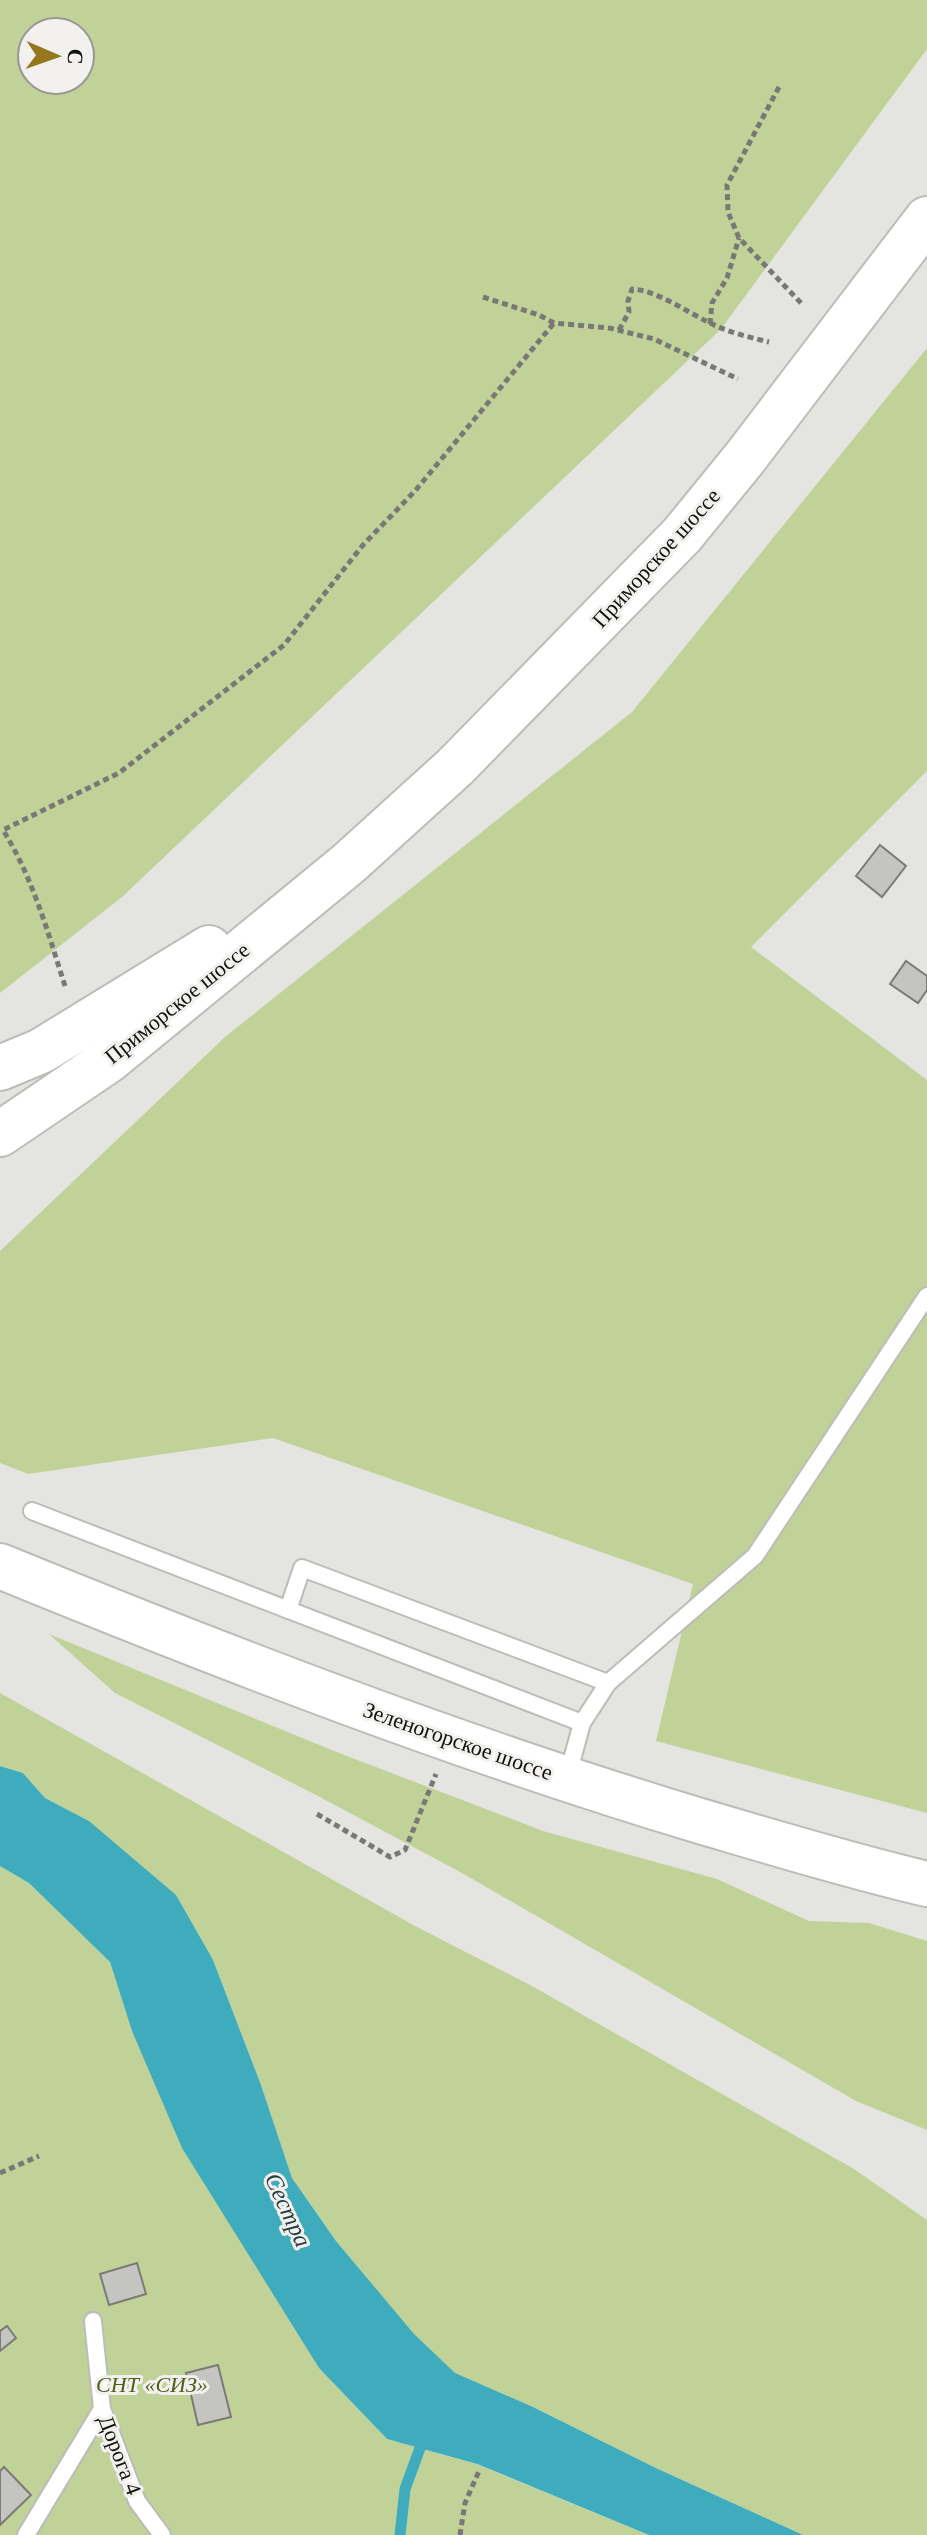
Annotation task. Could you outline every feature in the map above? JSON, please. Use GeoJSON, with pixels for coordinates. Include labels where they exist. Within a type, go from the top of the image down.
{"type":"FeatureCollection","features":[{"type":"Feature","properties":{"kind":"main road","name":"Приморское шоссе"},"geometry":{"type":"LineString","coordinates":[[0,1134],[109,1060],[348,864],[455,767],[682,535],[927,219]]}},
{"type":"Feature","properties":{"kind":"main road","name":"Приморское шоссе"},"geometry":{"type":"LineString","coordinates":[[0,1068],[41,1051],[348,864]]}},
{"type":"Feature","properties":{"kind":"main road","name":"Зеленогорское шоссе"},"geometry":{"type":"LineString","coordinates":[[0,1566],[244,1665],[450,1740],[857,1868],[927,1884]]}},
{"type":"Feature","properties":{"kind":"lane"},"geometry":{"type":"LineString","coordinates":[[567,1779],[582,1723],[608,1683],[755,1556],[927,1296]]}},
{"type":"Feature","properties":{"kind":"lane"},"geometry":{"type":"LineString","coordinates":[[32,1511],[582,1723]]}},
{"type":"Feature","properties":{"kind":"lane"},"geometry":{"type":"LineString","coordinates":[[288,1610],[302,1568],[608,1683]]}},
{"type":"Feature","properties":{"kind":"lane","name":"Дорога 4"},"geometry":{"type":"LineString","coordinates":[[93,2321],[102,2409],[137,2501],[162,2535]]}},
{"type":"Feature","properties":{"kind":"lane"},"geometry":{"type":"LineString","coordinates":[[26,2535],[102,2409]]}},
{"type":"Feature","properties":{"kind":"path"},"geometry":{"type":"LineString","coordinates":[[779,87],[727,185],[728,212],[739,238],[801,303]]}},
{"type":"Feature","properties":{"kind":"path"},"geometry":{"type":"LineString","coordinates":[[710,324],[712,303],[727,278],[739,238]]}},
{"type":"Feature","properties":{"kind":"path"},"geometry":{"type":"LineString","coordinates":[[619,330],[629,312],[628,301],[632,289],[647,289],[710,324],[769,342]]}},
{"type":"Feature","properties":{"kind":"path"},"geometry":{"type":"LineString","coordinates":[[483,297],[554,323],[619,330],[654,339],[738,379]]}},
{"type":"Feature","properties":{"kind":"path"},"geometry":{"type":"LineString","coordinates":[[65,986],[39,904],[3,830],[119,773],[284,645],[363,545],[415,491],[554,323]]}},
{"type":"Feature","properties":{"kind":"path"},"geometry":{"type":"LineString","coordinates":[[317,1814],[390,1857],[405,1850],[450,1740]]}},
{"type":"Feature","properties":{"kind":"path"},"geometry":{"type":"LineString","coordinates":[[0,2173],[39,2156]]}},
{"type":"Feature","properties":{"kind":"path"},"geometry":{"type":"LineString","coordinates":[[460,2535],[465,2503],[479,2471]]}},
{"type":"Feature","properties":{"kind":"green space"},"geometry":{"type":"Polygon","coordinates":[[[0,0],[927,0],[927,49],[721,329],[122,897],[0,993],[0,0]]]}},
{"type":"Feature","properties":{"kind":"green space"},"geometry":{"type":"Polygon","coordinates":[[[927,348],[927,771],[751,947],[927,1080],[927,1813],[656,1741],[693,1584],[273,1438],[28,1474],[0,1463],[0,1251],[225,1037],[632,712],[927,348]]]}},
{"type":"Feature","properties":{"kind":"green space"},"geometry":{"type":"Polygon","coordinates":[[[49,1634],[334,1751],[543,1831],[717,1879],[809,1921],[869,1923],[927,1941],[927,2130],[856,2101],[462,1873],[115,1693],[49,1634]]]}},
{"type":"Feature","properties":{"kind":"green space"},"geometry":{"type":"Polygon","coordinates":[[[0,1693],[415,1926],[532,1986],[854,2169],[927,2220],[927,2535],[803,2535],[658,2469],[533,2407],[454,2373],[413,2334],[336,2241],[292,2178],[261,2085],[213,1960],[89,1821],[45,1798],[23,1773],[0,1766],[0,1693]]]}},
{"type":"Feature","properties":{"kind":"green space","name":"СНТ «СИЗ»"},"geometry":{"type":"Polygon","coordinates":[[[0,1866],[29,1883],[110,1962],[132,2031],[266,2281],[319,2368],[387,2439],[476,2464],[649,2535],[0,2535],[0,1866]]]}},
{"type":"Feature","properties":{"kind":"water","name":"Сестра"},"geometry":{"type":"Polygon","coordinates":[[[0,1766],[23,1773],[45,1798],[89,1821],[176,1895],[213,1960],[261,2085],[292,2178],[336,2241],[414,2334],[455,2373],[803,2535],[649,2535],[477,2464],[387,2439],[319,2368],[182,2148],[132,2031],[110,1962],[29,1883],[0,1866],[0,1766]]]}},
{"type":"Feature","properties":{"kind":"building"},"geometry":{"type":"Polygon","coordinates":[[[880,845],[906,866],[882,897],[856,876],[880,845]]]}},
{"type":"Feature","properties":{"kind":"building"},"geometry":{"type":"Polygon","coordinates":[[[906,961],[927,976],[927,990],[918,1003],[890,984],[906,961]]]}},
{"type":"Feature","properties":{"kind":"building"},"geometry":{"type":"Polygon","coordinates":[[[137,2263],[146,2294],[109,2305],[100,2274],[137,2263]]]}},
{"type":"Feature","properties":{"kind":"building"},"geometry":{"type":"Polygon","coordinates":[[[7,2326],[16,2338],[0,2351],[0,2331],[7,2326]]]}},
{"type":"Feature","properties":{"kind":"building"},"geometry":{"type":"Polygon","coordinates":[[[218,2365],[231,2417],[198,2425],[186,2373],[218,2365]]]}},
{"type":"Feature","properties":{"kind":"building"},"geometry":{"type":"Polygon","coordinates":[[[4,2467],[31,2495],[0,2525],[0,2471],[4,2467]]]}},
{"type":"Feature","properties":{"kind":"waterway"},"geometry":{"type":"LineString","coordinates":[[400,2535],[405,2489],[420,2448]]}}]}
